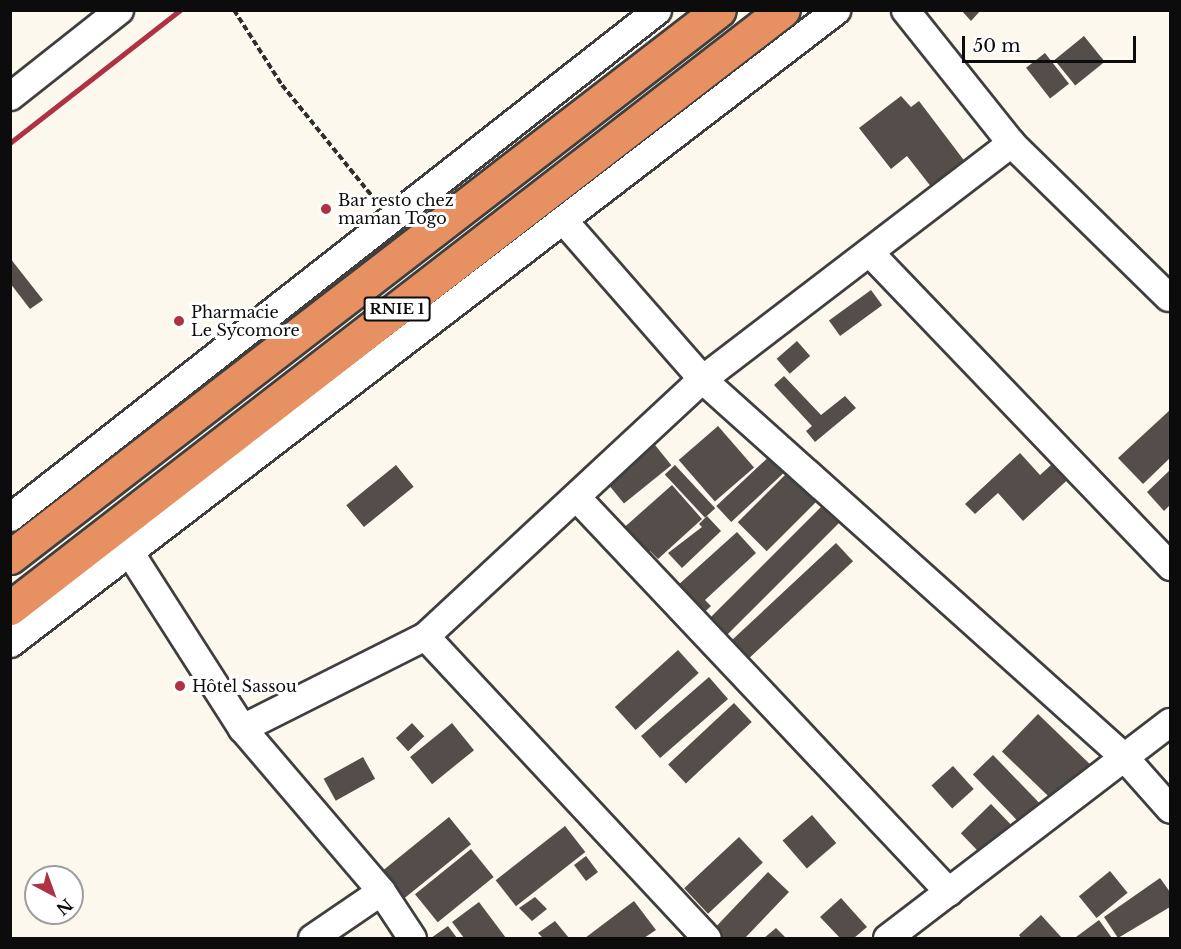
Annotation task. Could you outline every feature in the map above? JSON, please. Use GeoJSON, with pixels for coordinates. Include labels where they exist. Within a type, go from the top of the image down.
{"type":"FeatureCollection","features":[{"type":"Feature","properties":{"kind":"highway","name":"RNIE 1"},"geometry":{"type":"LineString","coordinates":[[10,608],[783,10]]}},
{"type":"Feature","properties":{"kind":"highway","name":"RNIE 1"},"geometry":{"type":"LineString","coordinates":[[10,557],[719,11]]}},
{"type":"Feature","properties":{"kind":"street"},"geometry":{"type":"LineString","coordinates":[[10,96],[118,10]]}},
{"type":"Feature","properties":{"kind":"street"},"geometry":{"type":"LineString","coordinates":[[10,517],[657,10]]}},
{"type":"Feature","properties":{"kind":"street"},"geometry":{"type":"LineString","coordinates":[[10,644],[836,10]]}},
{"type":"Feature","properties":{"kind":"street"},"geometry":{"type":"LineString","coordinates":[[905,10],[1011,143],[1168,297]]}},
{"type":"Feature","properties":{"kind":"street"},"geometry":{"type":"LineString","coordinates":[[242,728],[425,636],[578,499],[702,380],[1011,143]]}},
{"type":"Feature","properties":{"kind":"street"},"geometry":{"type":"LineString","coordinates":[[563,220],[702,380],[1124,758],[1170,809]]}},
{"type":"Feature","properties":{"kind":"street"},"geometry":{"type":"LineString","coordinates":[[870,253],[1170,566]]}},
{"type":"Feature","properties":{"kind":"street"},"geometry":{"type":"LineString","coordinates":[[578,499],[949,892]]}},
{"type":"Feature","properties":{"kind":"street"},"geometry":{"type":"LineString","coordinates":[[130,553],[242,728],[381,891],[412,939]]}},
{"type":"Feature","properties":{"kind":"street"},"geometry":{"type":"LineString","coordinates":[[425,636],[707,939]]}},
{"type":"Feature","properties":{"kind":"street"},"geometry":{"type":"LineString","coordinates":[[887,939],[1170,722]]}},
{"type":"Feature","properties":{"kind":"street"},"geometry":{"type":"LineString","coordinates":[[312,939],[381,891]]}},
{"type":"Feature","properties":{"kind":"path"},"geometry":{"type":"LineString","coordinates":[[234,10],[282,85],[390,220]]}},
{"type":"Feature","properties":{"kind":"building"},"geometry":{"type":"Polygon","coordinates":[[[961,10],[981,10],[971,21],[961,10]]]}},
{"type":"Feature","properties":{"kind":"building"},"geometry":{"type":"Polygon","coordinates":[[[1084,36],[1105,62],[1075,86],[1054,60],[1084,36]]]}},
{"type":"Feature","properties":{"kind":"building"},"geometry":{"type":"Polygon","coordinates":[[[1045,53],[1069,84],[1050,99],[1026,68],[1045,53]]]}},
{"type":"Feature","properties":{"kind":"building"},"geometry":{"type":"Polygon","coordinates":[[[901,96],[911,107],[919,101],[966,163],[932,188],[907,156],[891,169],[859,128],[901,96]]]}},
{"type":"Feature","properties":{"kind":"building"},"geometry":{"type":"Polygon","coordinates":[[[10,258],[43,300],[30,309],[10,283],[10,258]]]}},
{"type":"Feature","properties":{"kind":"building"},"geometry":{"type":"Polygon","coordinates":[[[871,290],[882,305],[840,336],[829,321],[871,290]]]}},
{"type":"Feature","properties":{"kind":"building"},"geometry":{"type":"Polygon","coordinates":[[[797,341],[810,356],[790,374],[777,359],[797,341]]]}},
{"type":"Feature","properties":{"kind":"building"},"geometry":{"type":"Polygon","coordinates":[[[784,376],[821,415],[845,396],[856,408],[815,442],[806,431],[812,426],[774,385],[784,376]]]}},
{"type":"Feature","properties":{"kind":"building"},"geometry":{"type":"Polygon","coordinates":[[[1170,410],[1170,458],[1143,484],[1118,458],[1170,410]]]}},
{"type":"Feature","properties":{"kind":"building"},"geometry":{"type":"Polygon","coordinates":[[[718,426],[754,468],[715,502],[679,460],[718,426]]]}},
{"type":"Feature","properties":{"kind":"building"},"geometry":{"type":"Polygon","coordinates":[[[655,445],[671,465],[624,504],[608,483],[655,445]]]}},
{"type":"Feature","properties":{"kind":"building"},"geometry":{"type":"Polygon","coordinates":[[[774,452],[789,468],[731,522],[716,506],[774,452]]]}},
{"type":"Feature","properties":{"kind":"building"},"geometry":{"type":"Polygon","coordinates":[[[1020,453],[1040,475],[1061,456],[1076,472],[1023,521],[998,493],[975,514],[965,504],[1020,453]]]}},
{"type":"Feature","properties":{"kind":"building"},"geometry":{"type":"Polygon","coordinates":[[[396,465],[414,487],[364,527],[346,505],[396,465]]]}},
{"type":"Feature","properties":{"kind":"building"},"geometry":{"type":"Polygon","coordinates":[[[675,465],[715,508],[705,518],[665,475],[675,465]]]}},
{"type":"Feature","properties":{"kind":"building"},"geometry":{"type":"Polygon","coordinates":[[[795,465],[824,494],[767,551],[738,522],[795,465]]]}},
{"type":"Feature","properties":{"kind":"building"},"geometry":{"type":"Polygon","coordinates":[[[1170,470],[1170,505],[1164,511],[1147,492],[1170,470]]]}},
{"type":"Feature","properties":{"kind":"building"},"geometry":{"type":"Polygon","coordinates":[[[672,485],[702,519],[658,559],[650,551],[641,558],[619,532],[672,485]]]}},
{"type":"Feature","properties":{"kind":"building"},"geometry":{"type":"Polygon","coordinates":[[[828,500],[845,517],[726,636],[709,619],[828,500]]]}},
{"type":"Feature","properties":{"kind":"building"},"geometry":{"type":"Polygon","coordinates":[[[707,516],[721,531],[682,568],[668,553],[702,527],[699,524],[707,516]]]}},
{"type":"Feature","properties":{"kind":"building"},"geometry":{"type":"Polygon","coordinates":[[[737,532],[756,553],[705,600],[711,606],[693,623],[667,595],[737,532]]]}},
{"type":"Feature","properties":{"kind":"building"},"geometry":{"type":"Polygon","coordinates":[[[836,543],[853,561],[743,664],[726,646],[836,543]]]}},
{"type":"Feature","properties":{"kind":"building"},"geometry":{"type":"Polygon","coordinates":[[[678,650],[699,673],[636,730],[615,707],[678,650]]]}},
{"type":"Feature","properties":{"kind":"building"},"geometry":{"type":"Polygon","coordinates":[[[709,677],[728,699],[660,758],[641,736],[709,677]]]}},
{"type":"Feature","properties":{"kind":"building"},"geometry":{"type":"Polygon","coordinates":[[[734,703],[752,722],[686,783],[668,764],[734,703]]]}},
{"type":"Feature","properties":{"kind":"building"},"geometry":{"type":"Polygon","coordinates":[[[1038,714],[1094,768],[1058,806],[1002,751],[1038,714]]]}},
{"type":"Feature","properties":{"kind":"building"},"geometry":{"type":"Polygon","coordinates":[[[412,723],[424,736],[408,751],[396,738],[412,723]]]}},
{"type":"Feature","properties":{"kind":"building"},"geometry":{"type":"Polygon","coordinates":[[[452,723],[474,750],[432,784],[410,757],[452,723]]]}},
{"type":"Feature","properties":{"kind":"building"},"geometry":{"type":"Polygon","coordinates":[[[993,755],[1039,802],[1019,822],[973,774],[993,755]]]}},
{"type":"Feature","properties":{"kind":"building"},"geometry":{"type":"Polygon","coordinates":[[[363,757],[375,779],[336,801],[324,779],[363,757]]]}},
{"type":"Feature","properties":{"kind":"building"},"geometry":{"type":"Polygon","coordinates":[[[953,766],[974,789],[952,808],[931,785],[953,766]]]}},
{"type":"Feature","properties":{"kind":"building"},"geometry":{"type":"Polygon","coordinates":[[[991,804],[1014,828],[984,857],[961,833],[991,804]]]}},
{"type":"Feature","properties":{"kind":"building"},"geometry":{"type":"Polygon","coordinates":[[[812,815],[836,843],[807,869],[783,841],[812,815]]]}},
{"type":"Feature","properties":{"kind":"building"},"geometry":{"type":"Polygon","coordinates":[[[449,817],[471,844],[400,901],[378,874],[449,817]]]}},
{"type":"Feature","properties":{"kind":"building"},"geometry":{"type":"Polygon","coordinates":[[[565,826],[585,852],[516,906],[496,880],[565,826]]]}},
{"type":"Feature","properties":{"kind":"building"},"geometry":{"type":"Polygon","coordinates":[[[739,837],[763,863],[708,914],[684,888],[739,837]]]}},
{"type":"Feature","properties":{"kind":"building"},"geometry":{"type":"Polygon","coordinates":[[[471,849],[494,877],[438,922],[415,894],[471,849]]]}},
{"type":"Feature","properties":{"kind":"building"},"geometry":{"type":"Polygon","coordinates":[[[586,856],[598,872],[586,881],[574,865],[586,856]]]}},
{"type":"Feature","properties":{"kind":"building"},"geometry":{"type":"Polygon","coordinates":[[[1110,871],[1128,893],[1097,918],[1079,896],[1110,871]]]}},
{"type":"Feature","properties":{"kind":"building"},"geometry":{"type":"Polygon","coordinates":[[[768,872],[789,892],[745,938],[714,938],[709,934],[768,872]]]}},
{"type":"Feature","properties":{"kind":"building"},"geometry":{"type":"Polygon","coordinates":[[[1160,878],[1170,892],[1170,907],[1118,938],[1104,917],[1160,878]]]}},
{"type":"Feature","properties":{"kind":"building"},"geometry":{"type":"Polygon","coordinates":[[[535,897],[547,909],[532,921],[519,908],[535,897]]]}},
{"type":"Feature","properties":{"kind":"building"},"geometry":{"type":"Polygon","coordinates":[[[841,898],[867,927],[854,938],[840,938],[820,917],[841,898]]]}},
{"type":"Feature","properties":{"kind":"building"},"geometry":{"type":"Polygon","coordinates":[[[634,901],[656,930],[644,938],[585,938],[634,901]]]}},
{"type":"Feature","properties":{"kind":"building"},"geometry":{"type":"Polygon","coordinates":[[[479,902],[506,938],[464,938],[452,922],[479,902]]]}},
{"type":"Feature","properties":{"kind":"building"},"geometry":{"type":"Polygon","coordinates":[[[1041,915],[1062,938],[1021,938],[1019,935],[1041,915]]]}},
{"type":"Feature","properties":{"kind":"building"},"geometry":{"type":"Polygon","coordinates":[[[1099,920],[1112,938],[1076,937],[1099,920]]]}},
{"type":"Feature","properties":{"kind":"building"},"geometry":{"type":"Polygon","coordinates":[[[555,921],[569,938],[543,938],[538,933],[555,921]]]}},
{"type":"Feature","properties":{"kind":"building"},"geometry":{"type":"Polygon","coordinates":[[[448,926],[457,938],[431,938],[448,926]]]}},
{"type":"Feature","properties":{"kind":"building"},"geometry":{"type":"Polygon","coordinates":[[[776,928],[786,938],[764,938],[776,928]]]}},
{"type":"Feature","properties":{"kind":"railway"},"geometry":{"type":"LineString","coordinates":[[10,143],[180,10]]}},
{"type":"Feature","properties":{"kind":"place","name":"Bar resto chez maman Togo"},"geometry":{"type":"Point","coordinates":[326,209]}},
{"type":"Feature","properties":{"kind":"place","name":"Pharmacie Le Sycomore"},"geometry":{"type":"Point","coordinates":[179,321]}},
{"type":"Feature","properties":{"kind":"place","name":"Hôtel Sassou"},"geometry":{"type":"Point","coordinates":[180,686]}}]}
